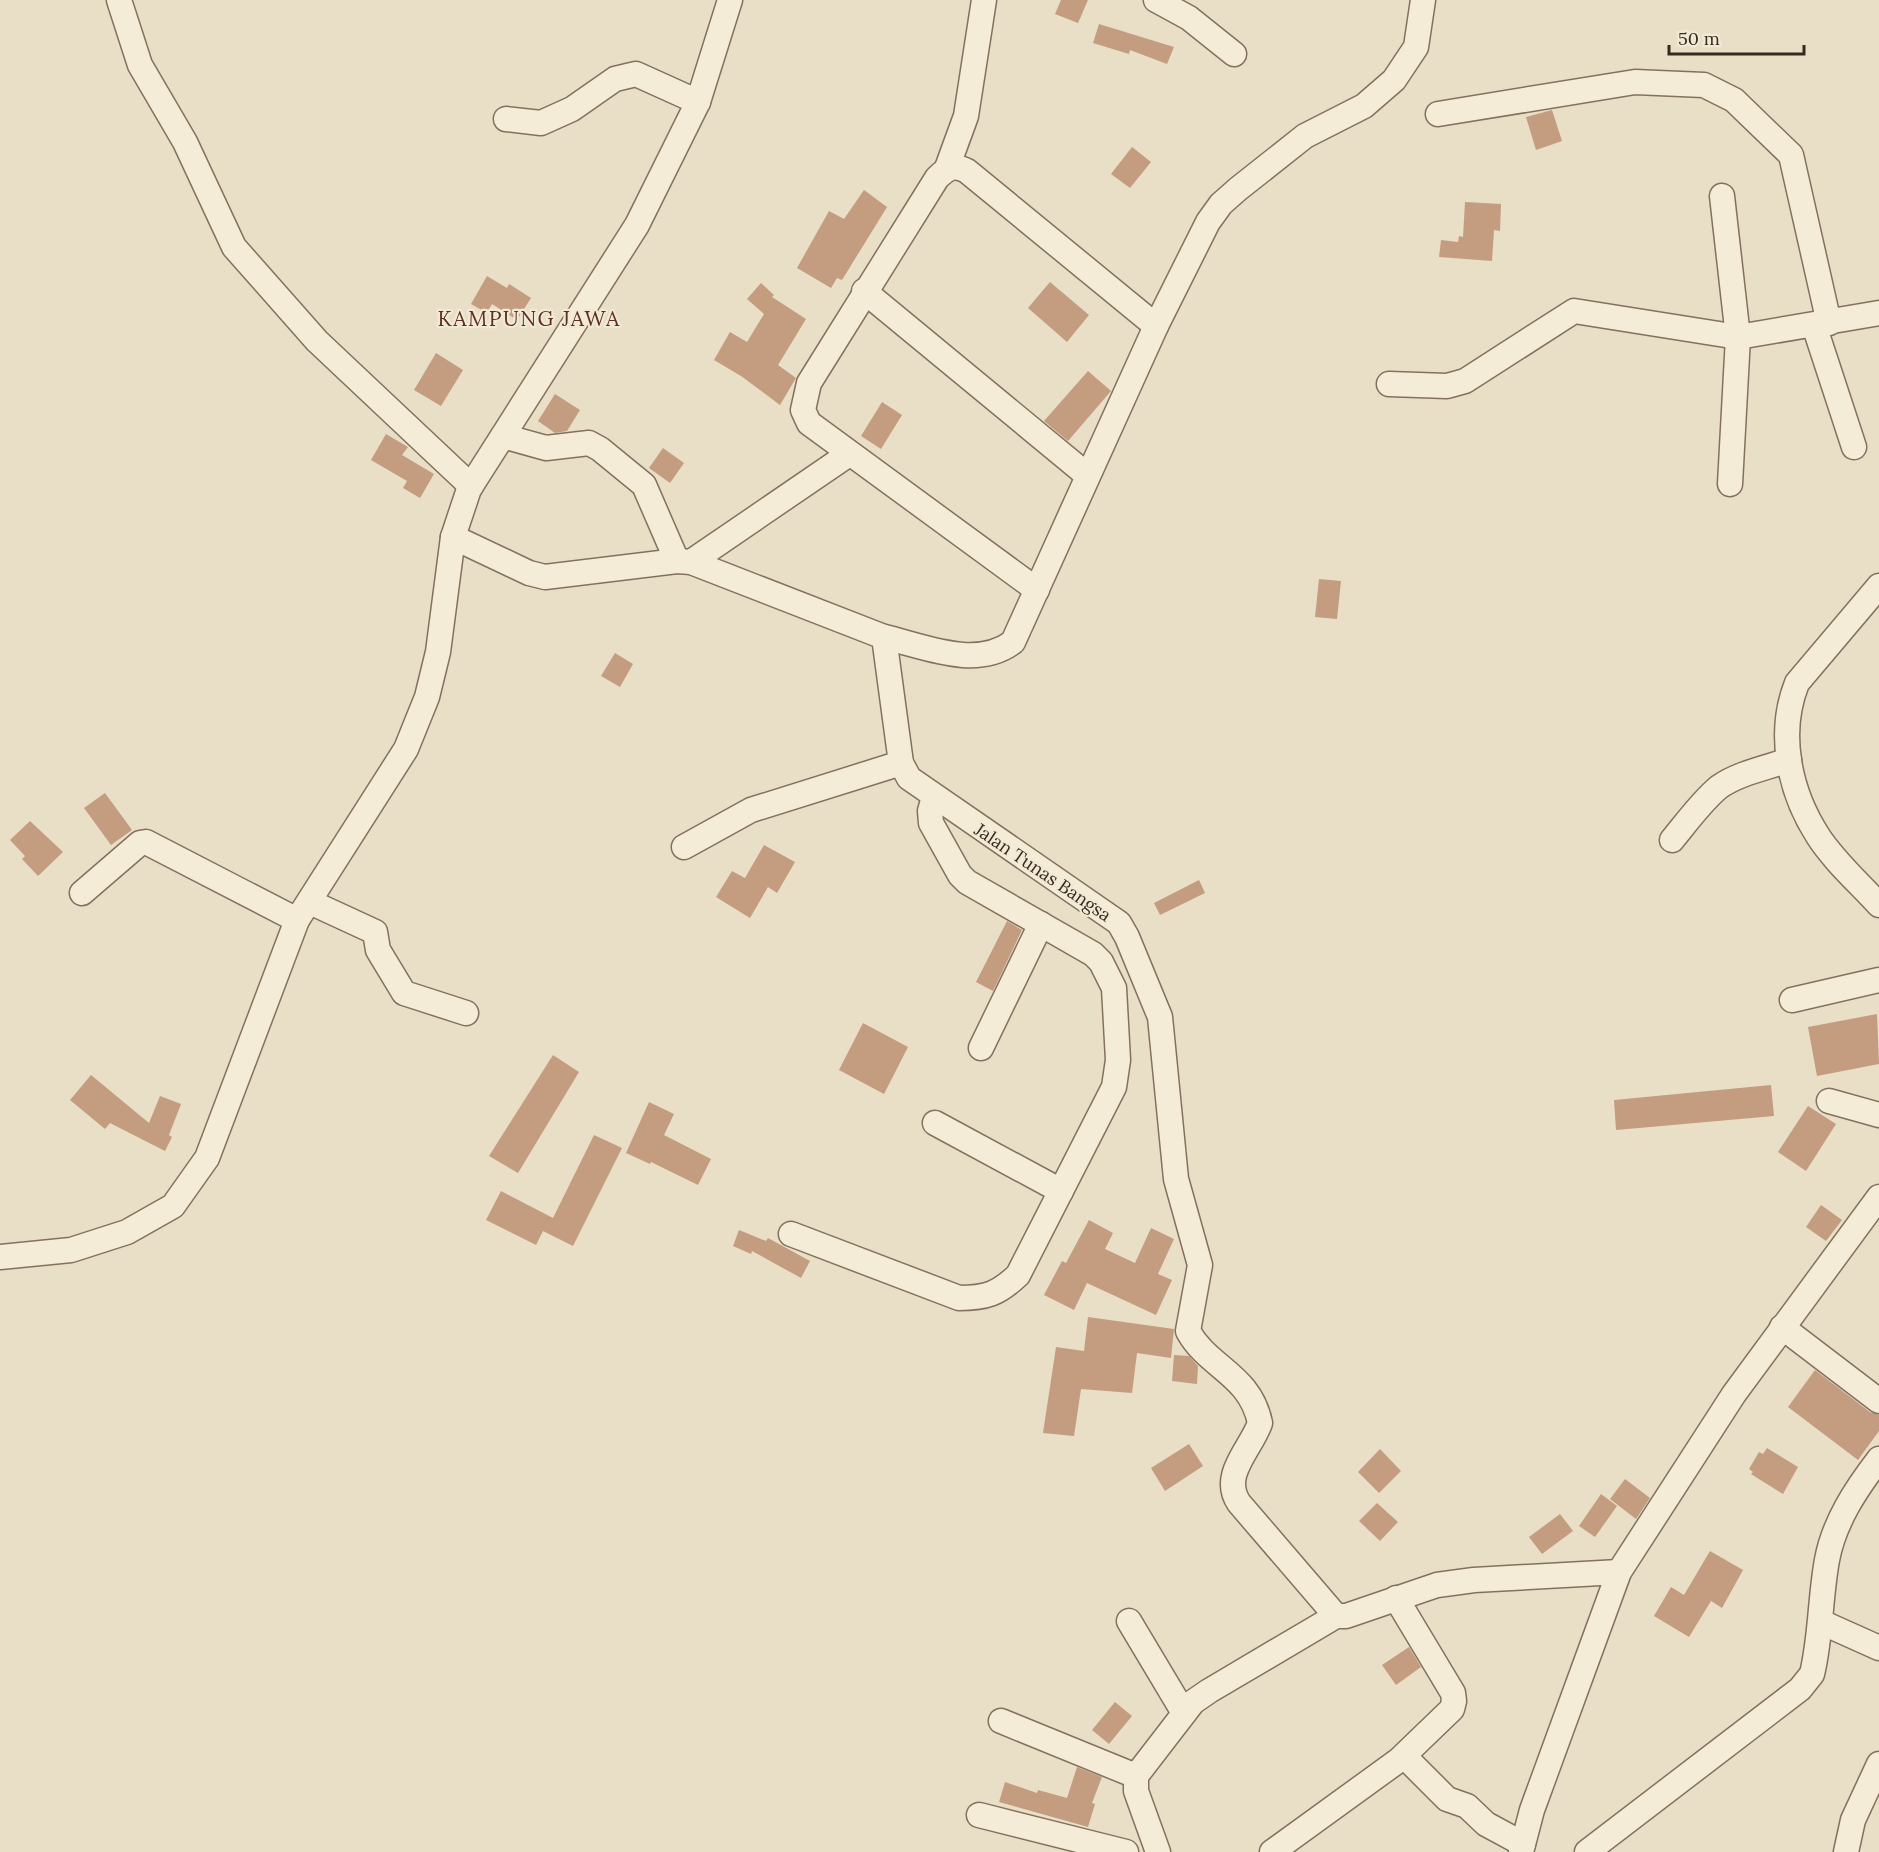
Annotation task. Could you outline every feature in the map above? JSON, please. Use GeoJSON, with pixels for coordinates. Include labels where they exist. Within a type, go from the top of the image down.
{"type":"FeatureCollection","features":[{"type":"Feature","properties":{"kind":"street"},"geometry":{"type":"LineString","coordinates":[[119,0],[141,65],[185,142],[234,247],[339,364],[471,486]]}},
{"type":"Feature","properties":{"kind":"street"},"geometry":{"type":"LineString","coordinates":[[0,1257],[71,1250],[127,1232],[173,1206],[207,1158],[303,911],[406,749],[427,697],[438,652],[453,537],[471,486],[637,225],[698,102],[730,0]]}},
{"type":"Feature","properties":{"kind":"street"},"geometry":{"type":"LineString","coordinates":[[984,0],[966,116],[947,168],[937,178],[864,291],[809,383],[803,401],[803,410],[809,423],[849,454],[1037,590]]}},
{"type":"Feature","properties":{"kind":"street"},"geometry":{"type":"LineString","coordinates":[[1156,0],[1190,18],[1234,54]]}},
{"type":"Feature","properties":{"kind":"street"},"geometry":{"type":"LineString","coordinates":[[503,436],[546,448],[589,443],[600,449],[644,485],[684,561],[884,637],[969,656],[995,653],[1012,642],[1156,326],[1208,222],[1221,204],[1305,136],[1364,106],[1394,80],[1416,47],[1423,0]]}},
{"type":"Feature","properties":{"kind":"street"},"geometry":{"type":"LineString","coordinates":[[506,119],[541,123],[572,109],[615,79],[636,74],[698,102]]}},
{"type":"Feature","properties":{"kind":"street"},"geometry":{"type":"LineString","coordinates":[[1438,114],[1635,82],[1704,85],[1734,100],[1791,155],[1822,324],[1854,447]]}},
{"type":"Feature","properties":{"kind":"street"},"geometry":{"type":"LineString","coordinates":[[947,168],[955,166],[968,171],[1156,326]]}},
{"type":"Feature","properties":{"kind":"street"},"geometry":{"type":"LineString","coordinates":[[1722,196],[1738,337],[1730,484]]}},
{"type":"Feature","properties":{"kind":"street"},"geometry":{"type":"LineString","coordinates":[[864,291],[1087,475]]}},
{"type":"Feature","properties":{"kind":"street"},"geometry":{"type":"LineString","coordinates":[[1389,384],[1447,386],[1466,381],[1574,311],[1738,337],[1879,313]]}},
{"type":"Feature","properties":{"kind":"street"},"geometry":{"type":"LineString","coordinates":[[453,537],[529,573],[545,577],[684,561],[849,454]]}},
{"type":"Feature","properties":{"kind":"street"},"geometry":{"type":"LineString","coordinates":[[1879,586],[1797,683],[1790,701],[1787,721],[1789,760],[1800,798],[1820,838],[1879,905]]}},
{"type":"Feature","properties":{"kind":"street"},"geometry":{"type":"LineString","coordinates":[[684,847],[751,810],[901,763],[884,637]]}},
{"type":"Feature","properties":{"kind":"street"},"geometry":{"type":"LineString","coordinates":[[1672,840],[1707,798],[1721,786],[1742,775],[1789,760]]}},
{"type":"Feature","properties":{"kind":"street","name":"Jalan Tunas Bangsa"},"geometry":{"type":"LineString","coordinates":[[901,763],[909,778],[1111,917],[1127,937],[1160,1017],[1176,1179],[1200,1265],[1188,1331],[1245,1388],[1255,1406],[1260,1423],[1232,1478],[1232,1490],[1239,1503],[1336,1616]]}},
{"type":"Feature","properties":{"kind":"street"},"geometry":{"type":"LineString","coordinates":[[792,1234],[959,1298],[980,1298],[1003,1290],[1018,1275],[1114,1087],[1118,1060],[1114,988],[1110,976],[1093,954],[967,882],[960,875],[931,823],[930,812],[934,797]]}},
{"type":"Feature","properties":{"kind":"street"},"geometry":{"type":"LineString","coordinates":[[82,893],[140,843],[146,842],[303,911],[375,932],[378,950],[404,993],[466,1014]]}},
{"type":"Feature","properties":{"kind":"street"},"geometry":{"type":"LineString","coordinates":[[981,1048],[1041,924]]}},
{"type":"Feature","properties":{"kind":"street"},"geometry":{"type":"LineString","coordinates":[[1792,1000],[1879,980]]}},
{"type":"Feature","properties":{"kind":"street"},"geometry":{"type":"LineString","coordinates":[[1829,1101],[1879,1115]]}},
{"type":"Feature","properties":{"kind":"street"},"geometry":{"type":"LineString","coordinates":[[935,1122],[1061,1191]]}},
{"type":"Feature","properties":{"kind":"street"},"geometry":{"type":"LineString","coordinates":[[1404,1756],[1447,1799],[1467,1806],[1486,1824],[1522,1848],[1532,1810],[1619,1572],[1734,1394],[1879,1197]]}},
{"type":"Feature","properties":{"kind":"street"},"geometry":{"type":"LineString","coordinates":[[1782,1327],[1879,1401]]}},
{"type":"Feature","properties":{"kind":"street"},"geometry":{"type":"LineString","coordinates":[[1587,1852],[1800,1689],[1812,1674],[1821,1622],[1827,1561],[1834,1538],[1845,1508],[1879,1459]]}},
{"type":"Feature","properties":{"kind":"street"},"geometry":{"type":"LineString","coordinates":[[1158,1852],[1136,1791],[1136,1776],[1184,1713],[1209,1691],[1336,1616],[1346,1616],[1437,1585],[1474,1580],[1619,1572]]}},
{"type":"Feature","properties":{"kind":"street"},"geometry":{"type":"LineString","coordinates":[[1272,1852],[1404,1756],[1452,1709],[1454,1701],[1448,1684],[1396,1598]]}},
{"type":"Feature","properties":{"kind":"street"},"geometry":{"type":"LineString","coordinates":[[1129,1621],[1184,1713]]}},
{"type":"Feature","properties":{"kind":"street"},"geometry":{"type":"LineString","coordinates":[[1821,1622],[1879,1648]]}},
{"type":"Feature","properties":{"kind":"street"},"geometry":{"type":"LineString","coordinates":[[1001,1721],[1136,1776]]}},
{"type":"Feature","properties":{"kind":"street"},"geometry":{"type":"LineString","coordinates":[[1846,1852],[1853,1820],[1879,1764]]}},
{"type":"Feature","properties":{"kind":"street"},"geometry":{"type":"LineString","coordinates":[[980,1815],[1126,1852]]}},
{"type":"Feature","properties":{"kind":"building"},"geometry":{"type":"Polygon","coordinates":[[[1061,0],[1088,0],[1078,23],[1055,14],[1061,0]]]}},
{"type":"Feature","properties":{"kind":"building"},"geometry":{"type":"Polygon","coordinates":[[[1099,24],[1174,47],[1167,64],[1130,50],[1129,54],[1093,43],[1099,24]]]}},
{"type":"Feature","properties":{"kind":"building"},"geometry":{"type":"Polygon","coordinates":[[[1552,110],[1562,141],[1536,150],[1526,117],[1552,110]]]}},
{"type":"Feature","properties":{"kind":"building"},"geometry":{"type":"Polygon","coordinates":[[[1132,147],[1151,162],[1130,188],[1111,174],[1132,147]]]}},
{"type":"Feature","properties":{"kind":"building"},"geometry":{"type":"Polygon","coordinates":[[[864,190],[887,207],[842,280],[837,278],[831,288],[797,268],[829,211],[844,219],[864,190]]]}},
{"type":"Feature","properties":{"kind":"building"},"geometry":{"type":"Polygon","coordinates":[[[1465,202],[1501,204],[1500,231],[1494,230],[1492,261],[1439,257],[1441,240],[1458,242],[1459,236],[1463,237],[1465,202]]]}},
{"type":"Feature","properties":{"kind":"building"},"geometry":{"type":"Polygon","coordinates":[[[487,276],[507,288],[509,284],[531,298],[517,320],[492,304],[487,313],[471,304],[487,276]]]}},
{"type":"Feature","properties":{"kind":"building"},"geometry":{"type":"Polygon","coordinates":[[[1050,282],[1089,315],[1067,342],[1028,308],[1050,282]]]}},
{"type":"Feature","properties":{"kind":"building"},"geometry":{"type":"Polygon","coordinates":[[[761,283],[774,295],[772,297],[806,319],[778,365],[796,378],[780,405],[741,376],[714,360],[730,332],[747,342],[764,314],[747,299],[761,283]]]}},
{"type":"Feature","properties":{"kind":"building"},"geometry":{"type":"Polygon","coordinates":[[[436,353],[463,370],[441,406],[414,390],[436,353]]]}},
{"type":"Feature","properties":{"kind":"building"},"geometry":{"type":"Polygon","coordinates":[[[1088,371],[1111,391],[1068,441],[1044,421],[1088,371]]]}},
{"type":"Feature","properties":{"kind":"building"},"geometry":{"type":"Polygon","coordinates":[[[555,394],[580,410],[567,431],[555,433],[538,421],[555,394]]]}},
{"type":"Feature","properties":{"kind":"building"},"geometry":{"type":"Polygon","coordinates":[[[882,402],[902,415],[881,449],[861,436],[882,402]]]}},
{"type":"Feature","properties":{"kind":"building"},"geometry":{"type":"Polygon","coordinates":[[[386,434],[408,447],[402,455],[434,474],[420,498],[403,488],[407,481],[371,460],[386,434]]]}},
{"type":"Feature","properties":{"kind":"building"},"geometry":{"type":"Polygon","coordinates":[[[663,448],[684,463],[670,483],[649,468],[663,448]]]}},
{"type":"Feature","properties":{"kind":"building"},"geometry":{"type":"Polygon","coordinates":[[[1319,579],[1341,581],[1337,619],[1315,617],[1319,579]]]}},
{"type":"Feature","properties":{"kind":"building"},"geometry":{"type":"Polygon","coordinates":[[[615,653],[633,664],[620,687],[601,676],[615,653]]]}},
{"type":"Feature","properties":{"kind":"building"},"geometry":{"type":"Polygon","coordinates":[[[105,793],[132,830],[111,845],[84,808],[105,793]]]}},
{"type":"Feature","properties":{"kind":"building"},"geometry":{"type":"Polygon","coordinates":[[[30,821],[63,852],[38,876],[22,859],[25,856],[10,840],[30,821]]]}},
{"type":"Feature","properties":{"kind":"building"},"geometry":{"type":"Polygon","coordinates":[[[764,845],[795,862],[777,893],[768,887],[750,918],[716,897],[732,871],[745,878],[764,845]]]}},
{"type":"Feature","properties":{"kind":"building"},"geometry":{"type":"Polygon","coordinates":[[[1199,880],[1205,893],[1160,915],[1154,903],[1199,880]]]}},
{"type":"Feature","properties":{"kind":"building"},"geometry":{"type":"Polygon","coordinates":[[[1007,921],[1022,930],[993,991],[976,982],[1007,921]]]}},
{"type":"Feature","properties":{"kind":"building"},"geometry":{"type":"Polygon","coordinates":[[[1877,1014],[1879,1064],[1817,1076],[1808,1027],[1877,1014]]]}},
{"type":"Feature","properties":{"kind":"building"},"geometry":{"type":"Polygon","coordinates":[[[863,1023],[908,1047],[884,1094],[839,1070],[863,1023]]]}},
{"type":"Feature","properties":{"kind":"building"},"geometry":{"type":"Polygon","coordinates":[[[553,1055],[579,1072],[518,1173],[489,1156],[553,1055]]]}},
{"type":"Feature","properties":{"kind":"building"},"geometry":{"type":"Polygon","coordinates":[[[91,1075],[149,1123],[160,1096],[181,1104],[169,1135],[172,1137],[165,1151],[110,1123],[105,1129],[70,1100],[91,1075]]]}},
{"type":"Feature","properties":{"kind":"building"},"geometry":{"type":"Polygon","coordinates":[[[1771,1085],[1774,1116],[1616,1130],[1614,1100],[1771,1085]]]}},
{"type":"Feature","properties":{"kind":"building"},"geometry":{"type":"Polygon","coordinates":[[[649,1102],[674,1114],[664,1135],[711,1159],[698,1185],[651,1162],[650,1164],[626,1153],[649,1102]]]}},
{"type":"Feature","properties":{"kind":"building"},"geometry":{"type":"Polygon","coordinates":[[[1808,1106],[1836,1124],[1806,1171],[1778,1152],[1808,1106]]]}},
{"type":"Feature","properties":{"kind":"building"},"geometry":{"type":"Polygon","coordinates":[[[594,1135],[622,1148],[573,1246],[543,1231],[536,1245],[486,1220],[501,1191],[553,1218],[594,1135]]]}},
{"type":"Feature","properties":{"kind":"building"},"geometry":{"type":"Polygon","coordinates":[[[1821,1205],[1842,1220],[1826,1241],[1806,1227],[1821,1205]]]}},
{"type":"Feature","properties":{"kind":"building"},"geometry":{"type":"Polygon","coordinates":[[[1089,1220],[1113,1233],[1105,1249],[1135,1263],[1151,1228],[1174,1239],[1158,1274],[1172,1280],[1156,1315],[1087,1283],[1074,1310],[1044,1295],[1062,1261],[1066,1263],[1089,1220]]]}},
{"type":"Feature","properties":{"kind":"building"},"geometry":{"type":"Polygon","coordinates":[[[739,1230],[766,1241],[768,1238],[810,1261],[801,1278],[752,1251],[751,1254],[733,1246],[739,1230]]]}},
{"type":"Feature","properties":{"kind":"building"},"geometry":{"type":"Polygon","coordinates":[[[1088,1317],[1174,1329],[1171,1358],[1137,1353],[1132,1393],[1081,1389],[1074,1436],[1043,1433],[1056,1347],[1084,1351],[1088,1317]]]}},
{"type":"Feature","properties":{"kind":"building"},"geometry":{"type":"Polygon","coordinates":[[[1174,1355],[1189,1356],[1198,1366],[1197,1384],[1172,1381],[1174,1355]]]}},
{"type":"Feature","properties":{"kind":"building"},"geometry":{"type":"Polygon","coordinates":[[[1815,1370],[1870,1412],[1879,1415],[1879,1431],[1858,1460],[1788,1407],[1815,1370]]]}},
{"type":"Feature","properties":{"kind":"building"},"geometry":{"type":"Polygon","coordinates":[[[1189,1444],[1203,1466],[1165,1491],[1151,1468],[1189,1444]]]}},
{"type":"Feature","properties":{"kind":"building"},"geometry":{"type":"Polygon","coordinates":[[[1767,1448],[1798,1467],[1783,1494],[1751,1474],[1753,1472],[1749,1469],[1759,1452],[1763,1454],[1767,1448]]]}},
{"type":"Feature","properties":{"kind":"building"},"geometry":{"type":"Polygon","coordinates":[[[1380,1449],[1401,1471],[1379,1493],[1358,1472],[1380,1449]]]}},
{"type":"Feature","properties":{"kind":"building"},"geometry":{"type":"Polygon","coordinates":[[[1625,1479],[1650,1498],[1636,1519],[1610,1499],[1625,1479]]]}},
{"type":"Feature","properties":{"kind":"building"},"geometry":{"type":"Polygon","coordinates":[[[1601,1494],[1617,1506],[1595,1537],[1579,1526],[1601,1494]]]}},
{"type":"Feature","properties":{"kind":"building"},"geometry":{"type":"Polygon","coordinates":[[[1377,1503],[1398,1522],[1380,1541],[1359,1521],[1377,1503]]]}},
{"type":"Feature","properties":{"kind":"building"},"geometry":{"type":"Polygon","coordinates":[[[1560,1514],[1573,1531],[1542,1554],[1529,1537],[1560,1514]]]}},
{"type":"Feature","properties":{"kind":"building"},"geometry":{"type":"Polygon","coordinates":[[[1710,1551],[1743,1570],[1722,1608],[1711,1601],[1689,1637],[1654,1616],[1671,1587],[1684,1595],[1710,1551]]]}},
{"type":"Feature","properties":{"kind":"building"},"geometry":{"type":"Polygon","coordinates":[[[1409,1647],[1421,1667],[1396,1685],[1382,1665],[1409,1647]]]}},
{"type":"Feature","properties":{"kind":"building"},"geometry":{"type":"Polygon","coordinates":[[[1115,1702],[1132,1716],[1109,1744],[1092,1730],[1115,1702]]]}},
{"type":"Feature","properties":{"kind":"building"},"geometry":{"type":"Polygon","coordinates":[[[1077,1767],[1102,1777],[1092,1803],[1095,1804],[1088,1827],[999,1802],[1005,1782],[1037,1793],[1038,1790],[1067,1798],[1077,1767]]]}},
{"type":"Feature","properties":{"kind":"district","name":"KAMPUNG JAWA"},"geometry":{"type":"Point","coordinates":[529,318]}}]}
